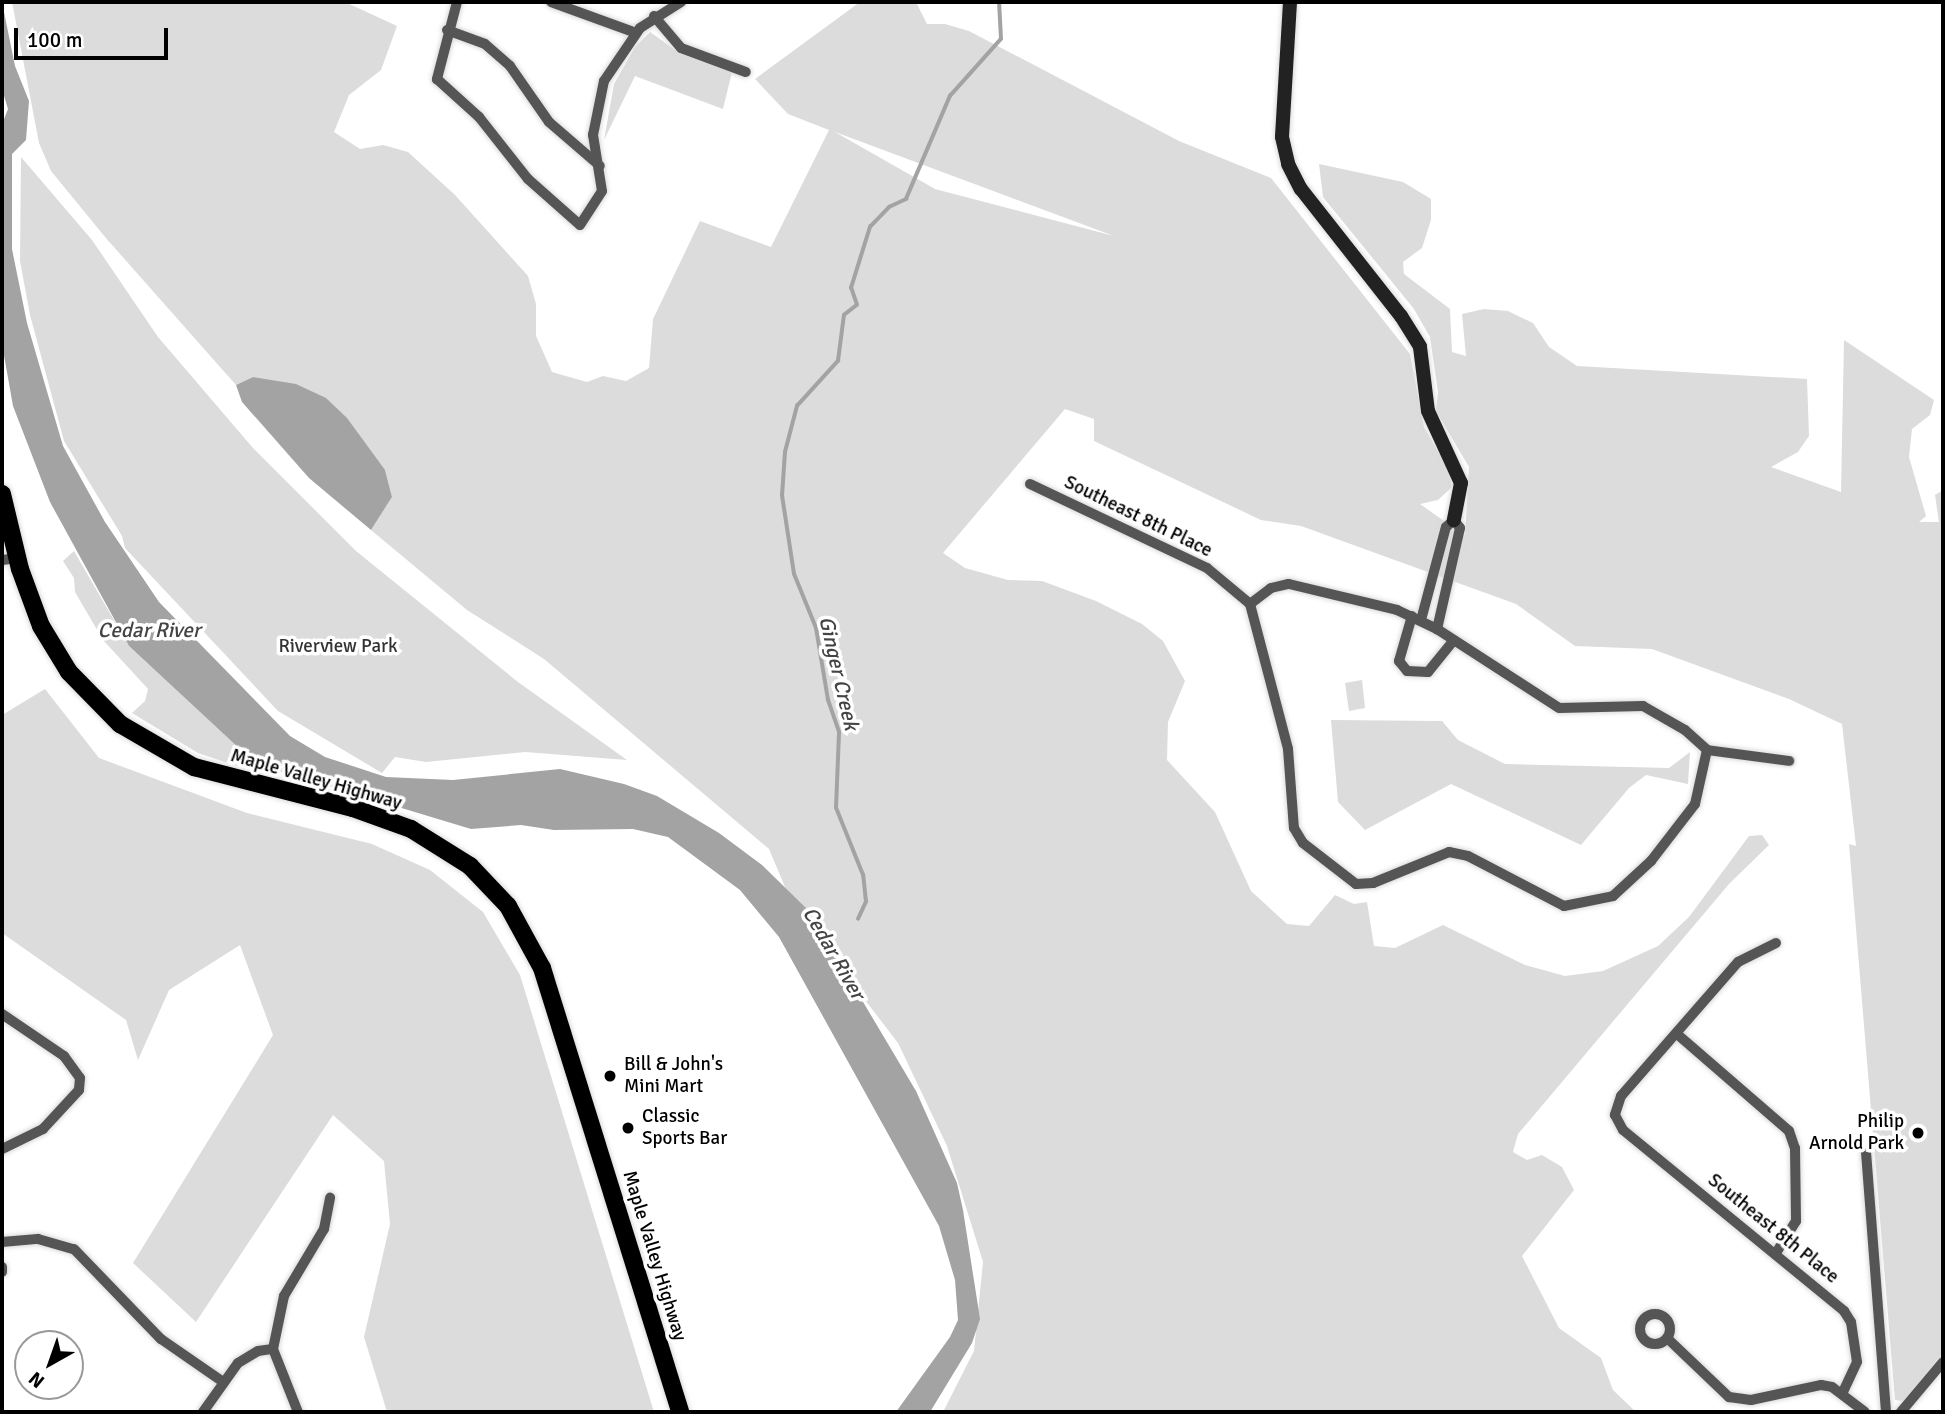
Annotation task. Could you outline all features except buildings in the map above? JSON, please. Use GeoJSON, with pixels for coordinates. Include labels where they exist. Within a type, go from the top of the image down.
{"type":"FeatureCollection","features":[{"type":"Feature","properties":{"kind":"main road","name":"Maple Valley Highway"},"geometry":{"type":"LineString","coordinates":[[2,494],[10,559],[41,626],[69,672],[102,709],[141,740],[194,767],[389,819],[444,846],[493,886],[523,928],[542,968],[680,1412]]}},
{"type":"Feature","properties":{"kind":"street"},"geometry":{"type":"LineString","coordinates":[[457,2],[436,66],[439,83],[479,117],[560,211],[580,225],[602,191],[593,135],[597,97],[616,59],[636,33],[654,16],[681,2]]}},
{"type":"Feature","properties":{"kind":"street"},"geometry":{"type":"LineString","coordinates":[[551,2],[636,33]]}},
{"type":"Feature","properties":{"kind":"street"},"geometry":{"type":"LineString","coordinates":[[1290,2],[1282,137],[1289,164],[1301,189],[1401,316],[1420,347],[1428,411],[1461,483],[1454,520],[1446,527],[1399,661],[1407,671],[1428,672],[1454,640]]}},
{"type":"Feature","properties":{"kind":"street"},"geometry":{"type":"LineString","coordinates":[[654,16],[681,48],[746,72]]}},
{"type":"Feature","properties":{"kind":"street"},"geometry":{"type":"LineString","coordinates":[[447,30],[485,44],[527,87],[563,137],[600,166]]}},
{"type":"Feature","properties":{"kind":"street","name":"Southeast 8th Place"},"geometry":{"type":"LineString","coordinates":[[1030,484],[1207,568],[1250,604]]}},
{"type":"Feature","properties":{"kind":"street"},"geometry":{"type":"LineString","coordinates":[[1437,629],[1460,528],[1454,520]]}},
{"type":"Feature","properties":{"kind":"street"},"geometry":{"type":"LineString","coordinates":[[1707,750],[1695,804],[1651,861],[1613,896],[1579,905],[1556,904],[1468,856],[1450,852],[1373,883],[1356,884],[1303,843],[1294,828],[1288,749],[1250,604],[1271,588],[1289,584],[1416,618],[1559,708],[1643,706],[1685,730],[1707,750],[1789,761]]}},
{"type":"Feature","properties":{"kind":"street"},"geometry":{"type":"LineString","coordinates":[[1775,1254],[1796,1221],[1794,1148],[1789,1131],[1677,1034],[1738,962],[1776,943]]}},
{"type":"Feature","properties":{"kind":"street"},"geometry":{"type":"LineString","coordinates":[[2,1014],[64,1056],[80,1078],[79,1090],[43,1129],[2,1149]]}},
{"type":"Feature","properties":{"kind":"street","name":"Southeast 8th Place"},"geometry":{"type":"LineString","coordinates":[[1677,1034],[1621,1096],[1615,1115],[1623,1130],[1835,1302],[1851,1322],[1857,1362],[1842,1394]]}},
{"type":"Feature","properties":{"kind":"street"},"geometry":{"type":"LineString","coordinates":[[1866,1152],[1886,1412]]}},
{"type":"Feature","properties":{"kind":"street"},"geometry":{"type":"LineString","coordinates":[[298,1412],[273,1349],[284,1296],[324,1229],[330,1198]]}},
{"type":"Feature","properties":{"kind":"street"},"geometry":{"type":"LineString","coordinates":[[2,1242],[38,1239],[74,1249],[167,1344],[223,1382]]}},
{"type":"Feature","properties":{"kind":"street"},"geometry":{"type":"LineString","coordinates":[[1667,1338],[1729,1397],[1751,1400],[1821,1385],[1842,1394],[1865,1412]]}},
{"type":"Feature","properties":{"kind":"street"},"geometry":{"type":"LineString","coordinates":[[203,1412],[223,1382],[245,1357],[273,1349]]}},
{"type":"Feature","properties":{"kind":"street"},"geometry":{"type":"LineString","coordinates":[[1901,1412],[1943,1362]]}},
{"type":"Feature","properties":{"kind":"green space"},"geometry":{"type":"Polygon","coordinates":[[[12,2],[345,2],[397,26],[381,70],[349,95],[334,132],[360,149],[383,145],[408,152],[455,195],[528,276],[536,304],[536,336],[552,372],[587,382],[603,376],[626,381],[649,368],[653,319],[700,221],[771,247],[829,130],[788,114],[755,79],[860,2],[916,2],[927,24],[945,24],[969,31],[1179,141],[1271,178],[1410,354],[1424,427],[1448,469],[1452,487],[1438,500],[1420,504],[1465,536],[1469,467],[1436,411],[1438,392],[1430,337],[1414,309],[1323,197],[1319,164],[1403,182],[1431,199],[1431,220],[1422,248],[1403,262],[1404,274],[1450,309],[1452,352],[1466,356],[1462,314],[1484,309],[1508,311],[1533,323],[1549,347],[1577,366],[1807,379],[1809,436],[1798,452],[1771,467],[1841,492],[1844,340],[1934,400],[1930,415],[1912,429],[1909,457],[1926,516],[1919,522],[1939,522],[1935,495],[1943,490],[1943,1353],[1903,1401],[1895,1400],[1849,844],[1856,846],[1842,724],[1789,699],[1652,649],[1575,646],[1516,604],[1301,526],[1261,520],[1094,441],[1094,419],[1065,409],[943,553],[965,568],[1008,580],[1042,581],[1096,601],[1142,624],[1163,641],[1185,681],[1168,722],[1167,760],[1215,812],[1251,891],[1287,924],[1309,926],[1335,895],[1354,904],[1367,902],[1374,946],[1395,948],[1443,925],[1525,965],[1565,976],[1603,971],[1658,946],[1689,917],[1749,836],[1762,835],[1769,845],[1729,884],[1518,1134],[1513,1152],[1527,1160],[1542,1155],[1562,1167],[1574,1190],[1522,1256],[1559,1328],[1601,1358],[1613,1390],[1636,1412],[943,1412],[974,1351],[983,1262],[947,1146],[898,1043],[793,906],[769,849],[544,659],[467,610],[371,530],[392,497],[385,470],[253,377],[236,385],[105,237],[51,171],[39,143],[12,2]],[[835,132],[935,189],[1114,236],[835,132]]]}},
{"type":"Feature","properties":{"kind":"green space"},"geometry":{"type":"Polygon","coordinates":[[[650,32],[681,54],[732,72],[723,109],[635,76],[604,140],[614,84],[635,47],[650,32]]]}},
{"type":"Feature","properties":{"kind":"green space","name":"Riverview Park"},"geometry":{"type":"Polygon","coordinates":[[[21,157],[92,240],[158,337],[253,448],[356,551],[518,682],[627,760],[525,752],[426,762],[395,757],[382,773],[278,711],[125,548],[122,536],[64,441],[30,315],[20,261],[21,157]]]}},
{"type":"Feature","properties":{"kind":"green space"},"geometry":{"type":"Polygon","coordinates":[[[74,551],[129,646],[256,764],[237,766],[198,753],[132,713],[145,701],[148,689],[103,640],[75,592],[74,578],[63,561],[74,551]]]}},
{"type":"Feature","properties":{"kind":"green space"},"geometry":{"type":"Polygon","coordinates":[[[1362,680],[1365,708],[1349,711],[1345,683],[1362,680]]]}},
{"type":"Feature","properties":{"kind":"green space"},"geometry":{"type":"Polygon","coordinates":[[[45,689],[99,758],[247,813],[372,844],[430,870],[483,912],[520,975],[654,1412],[387,1412],[364,1337],[390,1224],[384,1161],[333,1115],[196,1322],[133,1263],[273,1035],[240,945],[169,990],[138,1060],[126,1020],[2,933],[2,715],[45,689]]]}},
{"type":"Feature","properties":{"kind":"green space"},"geometry":{"type":"Polygon","coordinates":[[[1331,720],[1442,721],[1458,740],[1505,764],[1669,768],[1690,752],[1688,784],[1646,775],[1629,788],[1581,845],[1451,784],[1365,830],[1338,802],[1331,720]]]}},
{"type":"Feature","properties":{"kind":"water","name":"Cedar River"},"geometry":{"type":"Polygon","coordinates":[[[2,2],[15,66],[29,101],[26,140],[12,154],[12,249],[27,323],[63,446],[105,522],[159,602],[290,736],[325,757],[386,777],[453,780],[560,769],[624,784],[657,796],[719,833],[762,865],[809,911],[916,1091],[957,1183],[980,1319],[972,1343],[930,1412],[896,1412],[950,1337],[958,1320],[955,1280],[939,1226],[779,937],[740,890],[668,837],[633,829],[554,830],[521,825],[471,829],[256,764],[129,646],[50,502],[13,406],[2,344],[2,124],[8,109],[2,89],[2,2]]]}},
{"type":"Feature","properties":{"kind":"water"},"geometry":{"type":"Polygon","coordinates":[[[253,377],[296,384],[326,398],[347,418],[385,470],[392,497],[371,530],[309,478],[242,402],[236,385],[253,377]]]}},
{"type":"Feature","properties":{"kind":"waterway","name":"Ginger Creek"},"geometry":{"type":"LineString","coordinates":[[858,919],[866,902],[863,875],[836,808],[839,732],[828,700],[816,628],[794,574],[782,496],[785,452],[797,406],[838,361],[844,315],[857,305],[851,288],[870,227],[889,207],[906,199],[950,96],[1001,39],[999,2]]}},
{"type":"Feature","properties":{"kind":"place","name":"Bill & John's Mini Mart"},"geometry":{"type":"Point","coordinates":[610,1076]}},
{"type":"Feature","properties":{"kind":"place","name":"Classic Sports Bar"},"geometry":{"type":"Point","coordinates":[628,1128]}},
{"type":"Feature","properties":{"kind":"place","name":"Philip Arnold Park"},"geometry":{"type":"Point","coordinates":[1918,1133]}}]}
